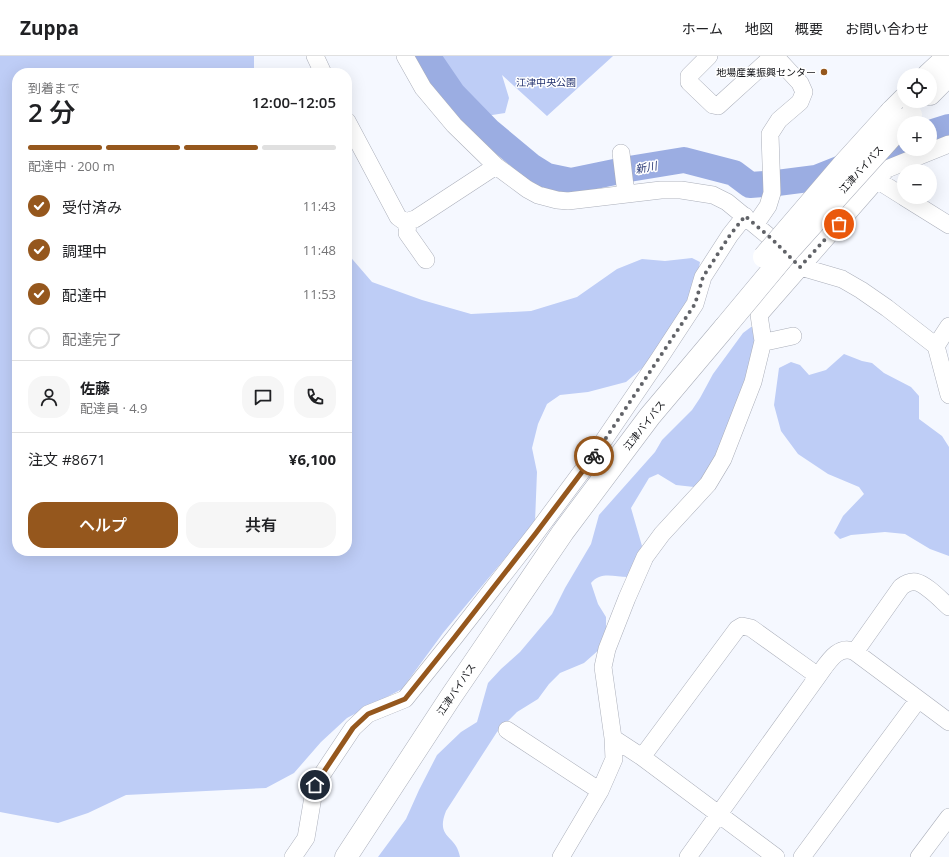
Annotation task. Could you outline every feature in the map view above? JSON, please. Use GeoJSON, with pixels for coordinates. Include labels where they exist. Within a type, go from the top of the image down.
{"type":"FeatureCollection","features":[{"type":"Feature","properties":{"kind":"highway"},"geometry":{"type":"LineString","coordinates":[[936,68],[949,57]]}},
{"type":"Feature","properties":{"kind":"highway"},"geometry":{"type":"LineString","coordinates":[[937,87],[949,75]]}},
{"type":"Feature","properties":{"kind":"highway","name":"江津バイパス"},"geometry":{"type":"LineString","coordinates":[[346,857],[450,698],[559,539],[650,416],[720,323],[790,249],[906,108]]}},
{"type":"Feature","properties":{"kind":"street"},"geometry":{"type":"LineString","coordinates":[[315,56],[321,68]]}},
{"type":"Feature","properties":{"kind":"street"},"geometry":{"type":"LineString","coordinates":[[405,56],[423,88],[454,126],[496,166],[527,189],[547,198],[568,200],[625,188],[681,190],[699,192],[727,202],[772,239],[800,267],[842,279],[887,308],[936,346],[949,395]]}},
{"type":"Feature","properties":{"kind":"street"},"geometry":{"type":"LineString","coordinates":[[293,857],[306,838],[315,785],[353,728],[368,714],[405,699],[454,638],[536,533],[591,459],[660,359],[695,304],[703,277],[730,235],[768,206],[772,193],[770,134],[779,120],[800,102],[804,92],[803,87],[774,56],[718,106],[713,105],[689,82],[689,76],[709,56]]}},
{"type":"Feature","properties":{"kind":"street"},"geometry":{"type":"LineString","coordinates":[[352,130],[398,217],[408,222],[415,219],[496,166]]}},
{"type":"Feature","properties":{"kind":"street"},"geometry":{"type":"LineString","coordinates":[[561,857],[600,791],[614,759],[613,738],[603,667],[607,649],[645,557],[662,534],[708,484],[723,459],[753,382],[763,341],[759,315],[888,169],[949,144]]}},
{"type":"Feature","properties":{"kind":"street"},"geometry":{"type":"LineString","coordinates":[[621,158],[625,188]]}},
{"type":"Feature","properties":{"kind":"street"},"geometry":{"type":"LineString","coordinates":[[877,180],[897,193]]}},
{"type":"Feature","properties":{"kind":"street"},"geometry":{"type":"LineString","coordinates":[[915,204],[949,225]]}},
{"type":"Feature","properties":{"kind":"street"},"geometry":{"type":"LineString","coordinates":[[408,222],[407,234],[426,260]]}},
{"type":"Feature","properties":{"kind":"street"},"geometry":{"type":"LineString","coordinates":[[936,346],[949,326]]}},
{"type":"Feature","properties":{"kind":"street"},"geometry":{"type":"LineString","coordinates":[[763,341],[793,336]]}},
{"type":"Feature","properties":{"kind":"street"},"geometry":{"type":"LineString","coordinates":[[855,652],[901,588],[906,584],[912,582],[919,584],[949,607]]}},
{"type":"Feature","properties":{"kind":"street"},"geometry":{"type":"LineString","coordinates":[[642,758],[737,629],[742,626],[751,628],[818,676]]}},
{"type":"Feature","properties":{"kind":"street"},"geometry":{"type":"LineString","coordinates":[[688,857],[818,676],[837,652],[846,650],[855,652],[949,722]]}},
{"type":"Feature","properties":{"kind":"street"},"geometry":{"type":"LineString","coordinates":[[802,857],[918,700]]}},
{"type":"Feature","properties":{"kind":"street"},"geometry":{"type":"LineString","coordinates":[[507,730],[600,791]]}},
{"type":"Feature","properties":{"kind":"street"},"geometry":{"type":"LineString","coordinates":[[613,738],[776,857]]}},
{"type":"Feature","properties":{"kind":"street"},"geometry":{"type":"LineString","coordinates":[[919,857],[949,817]]}},
{"type":"Feature","properties":{"kind":"green space"},"geometry":{"type":"Polygon","coordinates":[[[0,56],[254,56],[254,68],[12,68],[12,556],[352,556],[352,259],[372,282],[422,300],[471,314],[531,311],[577,297],[617,269],[642,259],[665,261],[692,258],[700,262],[688,304],[646,365],[626,382],[588,392],[560,395],[547,404],[538,424],[532,448],[537,472],[535,522],[443,633],[402,689],[347,718],[321,742],[294,773],[266,788],[126,795],[88,813],[58,823],[0,812],[0,56]]]}},
{"type":"Feature","properties":{"kind":"green space","name":"江津中央公園"},"geometry":{"type":"Polygon","coordinates":[[[436,56],[613,56],[547,116],[502,75],[509,98],[505,113],[486,116],[467,102],[436,56]]]}},
{"type":"Feature","properties":{"kind":"green space"},"geometry":{"type":"Polygon","coordinates":[[[751,327],[754,327],[756,356],[745,379],[733,421],[717,462],[694,487],[676,485],[658,474],[649,478],[631,508],[642,546],[635,567],[628,577],[603,576],[595,579],[591,583],[598,604],[606,617],[606,633],[601,648],[584,663],[560,673],[549,684],[538,699],[517,712],[497,732],[446,811],[443,820],[443,827],[447,836],[455,844],[460,857],[378,857],[406,819],[437,755],[461,732],[477,722],[488,683],[520,652],[552,614],[565,588],[591,544],[599,515],[655,452],[662,440],[692,410],[713,374],[743,333],[751,327]]]}},
{"type":"Feature","properties":{"kind":"green space"},"geometry":{"type":"Polygon","coordinates":[[[844,354],[872,363],[884,373],[911,387],[919,396],[919,419],[942,436],[949,447],[949,556],[930,549],[905,534],[885,532],[851,535],[840,539],[834,533],[843,516],[864,494],[859,487],[828,474],[798,454],[781,431],[774,405],[779,368],[791,362],[800,365],[809,375],[826,370],[844,354]]]}},
{"type":"Feature","properties":{"kind":"waterway","name":"新川"},"geometry":{"type":"LineString","coordinates":[[427,56],[453,94],[489,131],[531,166],[547,176],[571,181],[629,169],[684,160],[734,173],[750,185],[777,183],[816,178],[897,146]]}},
{"type":"Feature","properties":{"kind":"waterway","name":"新川"},"geometry":{"type":"LineString","coordinates":[[937,131],[949,127]]}},
{"type":"Feature","properties":{"kind":"way so far"},"geometry":{"type":"LineString","coordinates":[[594,456],[636,392],[660,359],[695,304],[703,277],[730,235],[745,216],[772,239],[800,267],[839,224]]}},
{"type":"Feature","properties":{"kind":"place","name":"地場産業振興センター"},"geometry":{"type":"Point","coordinates":[824,72]}},
{"type":"Feature","properties":{"kind":"route"},"geometry":{"type":"LineString","coordinates":[[315,785],[353,728],[368,714],[405,699],[536,533],[594,456]]}}]}
